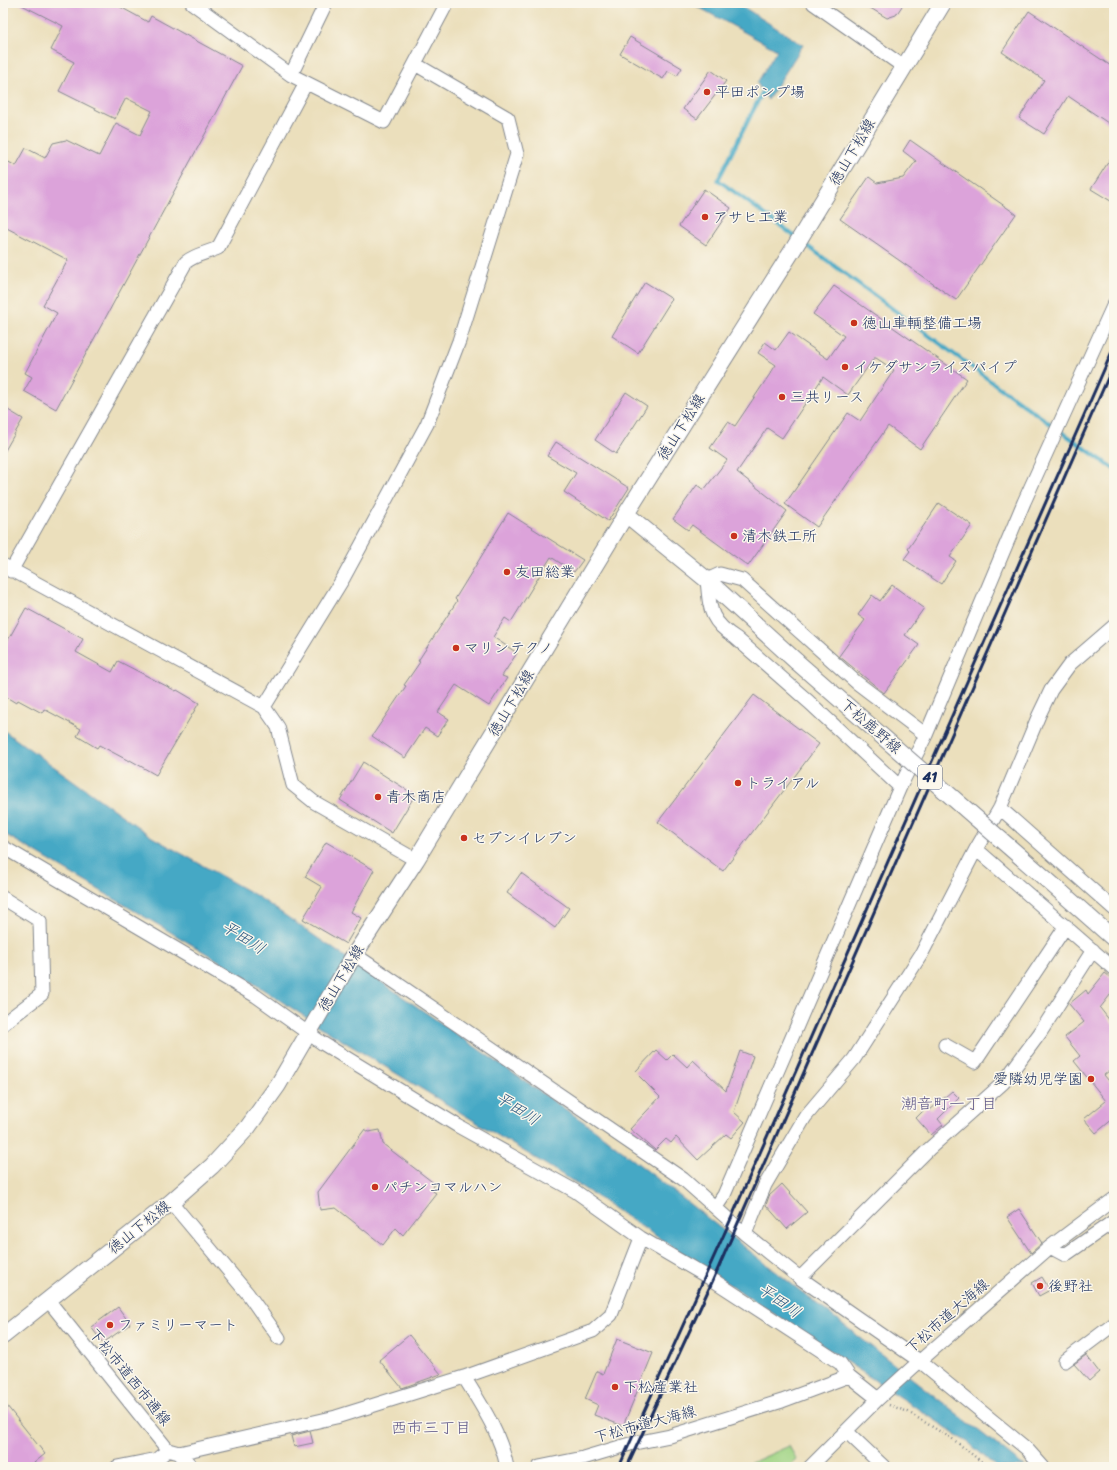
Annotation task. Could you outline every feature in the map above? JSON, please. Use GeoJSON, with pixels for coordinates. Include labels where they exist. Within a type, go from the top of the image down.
{"type":"FeatureCollection","features":[{"type":"Feature","properties":{"kind":"main road","name":"徳山下松線"},"geometry":{"type":"LineString","coordinates":[[3,1336],[171,1202],[212,1166],[248,1127],[278,1085],[353,957],[416,860],[626,514],[794,248],[943,3]]}},
{"type":"Feature","properties":{"kind":"main road","name":"下松鹿野線"},"geometry":{"type":"LineString","coordinates":[[626,514],[707,580],[797,662],[1114,940]]}},
{"type":"Feature","properties":{"kind":"street"},"geometry":{"type":"LineString","coordinates":[[192,3],[291,75],[384,122],[448,3]]}},
{"type":"Feature","properties":{"kind":"street"},"geometry":{"type":"LineString","coordinates":[[291,75],[326,3]]}},
{"type":"Feature","properties":{"kind":"street"},"geometry":{"type":"LineString","coordinates":[[813,3],[904,67]]}},
{"type":"Feature","properties":{"kind":"street"},"geometry":{"type":"LineString","coordinates":[[264,707],[344,577],[427,424],[459,341],[517,154],[508,118],[415,64]]}},
{"type":"Feature","properties":{"kind":"street"},"geometry":{"type":"LineString","coordinates":[[306,83],[218,248],[209,252],[194,255],[186,262],[6,568],[264,707],[278,726],[293,784],[314,802],[416,860]]}},
{"type":"Feature","properties":{"kind":"street"},"geometry":{"type":"LineString","coordinates":[[716,1207],[724,1195],[900,786],[926,735],[1024,502],[1114,304]]}},
{"type":"Feature","properties":{"kind":"street"},"geometry":{"type":"LineString","coordinates":[[900,786],[809,702],[736,638],[724,630],[710,612],[707,580],[720,574],[742,580],[856,682],[926,735]]}},
{"type":"Feature","properties":{"kind":"street"},"geometry":{"type":"LineString","coordinates":[[745,1234],[764,1185],[805,1117],[854,1060],[918,960],[976,849],[1000,808],[1051,690],[1070,664],[1114,626]]}},
{"type":"Feature","properties":{"kind":"street"},"geometry":{"type":"LineString","coordinates":[[1000,808],[1113,906]]}},
{"type":"Feature","properties":{"kind":"street"},"geometry":{"type":"LineString","coordinates":[[3,847],[256,996],[310,1030],[322,1043],[458,1126],[575,1191],[641,1238],[712,1280],[840,1362],[849,1376],[878,1399]]}},
{"type":"Feature","properties":{"kind":"street"},"geometry":{"type":"LineString","coordinates":[[976,849],[1114,969]]}},
{"type":"Feature","properties":{"kind":"street"},"geometry":{"type":"LineString","coordinates":[[3,898],[40,921],[42,994],[3,1024]]}},
{"type":"Feature","properties":{"kind":"street"},"geometry":{"type":"LineString","coordinates":[[945,1045],[975,1062],[1066,926]]}},
{"type":"Feature","properties":{"kind":"street"},"geometry":{"type":"LineString","coordinates":[[800,1278],[929,1149],[1003,1083],[1040,1033],[1093,950]]}},
{"type":"Feature","properties":{"kind":"street"},"geometry":{"type":"LineString","coordinates":[[353,957],[683,1180],[716,1207],[745,1234],[800,1278],[1027,1449],[1043,1467]]}},
{"type":"Feature","properties":{"kind":"street","name":"下松市道大海線"},"geometry":{"type":"LineString","coordinates":[[810,1467],[878,1399],[1050,1247],[1114,1200]]}},
{"type":"Feature","properties":{"kind":"street"},"geometry":{"type":"LineString","coordinates":[[171,1202],[248,1294],[279,1338]]}},
{"type":"Feature","properties":{"kind":"street"},"geometry":{"type":"LineString","coordinates":[[1050,1247],[1066,1255],[1114,1221]]}},
{"type":"Feature","properties":{"kind":"street"},"geometry":{"type":"LineString","coordinates":[[117,1467],[157,1459],[173,1451],[336,1417],[464,1377],[593,1331],[611,1315],[641,1238]]}},
{"type":"Feature","properties":{"kind":"street","name":"下松市道西市通線"},"geometry":{"type":"LineString","coordinates":[[48,1300],[173,1451],[192,1467]]}},
{"type":"Feature","properties":{"kind":"street"},"geometry":{"type":"LineString","coordinates":[[1065,1361],[1114,1324]]}},
{"type":"Feature","properties":{"kind":"street","name":"下松市道大海線"},"geometry":{"type":"LineString","coordinates":[[539,1467],[583,1458],[630,1444],[670,1436],[782,1400],[849,1376]]}},
{"type":"Feature","properties":{"kind":"street"},"geometry":{"type":"LineString","coordinates":[[464,1377],[479,1399],[503,1449],[506,1467]]}},
{"type":"Feature","properties":{"kind":"street"},"geometry":{"type":"LineString","coordinates":[[846,1431],[884,1467]]}},
{"type":"Feature","properties":{"kind":"path"},"geometry":{"type":"LineString","coordinates":[[878,1399],[897,1409],[908,1412],[954,1440],[988,1467]]}},
{"type":"Feature","properties":{"kind":"green space"},"geometry":{"type":"Polygon","coordinates":[[[789,1446],[797,1460],[789,1467],[742,1467],[789,1446]]]}},
{"type":"Feature","properties":{"kind":"water"},"geometry":{"type":"Polygon","coordinates":[[[691,3],[737,3],[803,45],[768,100],[757,83],[777,50],[691,3]]]}},
{"type":"Feature","properties":{"kind":"water","name":"平田川"},"geometry":{"type":"Polygon","coordinates":[[[3,730],[152,837],[257,896],[594,1129],[1025,1467],[996,1467],[969,1443],[938,1422],[571,1180],[330,1033],[221,962],[3,833],[3,730]]]}},
{"type":"Feature","properties":{"kind":"building"},"geometry":{"type":"Polygon","coordinates":[[[18,3],[113,3],[148,22],[151,16],[242,66],[56,409],[24,391],[32,377],[25,373],[57,313],[43,305],[68,260],[3,226],[3,159],[16,166],[26,148],[45,158],[53,143],[66,140],[99,156],[116,123],[140,135],[152,111],[126,98],[115,119],[59,91],[74,62],[51,50],[63,26],[18,3]]]}},
{"type":"Feature","properties":{"kind":"building"},"geometry":{"type":"Polygon","coordinates":[[[862,3],[904,3],[896,15],[887,18],[862,3]]]}},
{"type":"Feature","properties":{"kind":"building"},"geometry":{"type":"Polygon","coordinates":[[[1029,11],[1114,68],[1114,127],[1068,96],[1044,134],[1019,118],[1044,80],[1002,52],[1029,11]]]}},
{"type":"Feature","properties":{"kind":"building"},"geometry":{"type":"Polygon","coordinates":[[[630,37],[682,68],[677,76],[668,71],[663,79],[620,54],[630,37]]]}},
{"type":"Feature","properties":{"kind":"building","name":"平田ポンプ場"},"geometry":{"type":"Polygon","coordinates":[[[711,70],[726,81],[697,119],[683,109],[711,70]]]}},
{"type":"Feature","properties":{"kind":"building"},"geometry":{"type":"Polygon","coordinates":[[[910,140],[1016,214],[956,300],[840,219],[869,177],[877,183],[903,178],[916,161],[903,151],[910,140]]]}},
{"type":"Feature","properties":{"kind":"building"},"geometry":{"type":"Polygon","coordinates":[[[1114,153],[1114,203],[1091,189],[1114,153]]]}},
{"type":"Feature","properties":{"kind":"building","name":"アサヒ工業"},"geometry":{"type":"Polygon","coordinates":[[[704,189],[731,208],[706,245],[679,226],[704,189]]]}},
{"type":"Feature","properties":{"kind":"building"},"geometry":{"type":"Polygon","coordinates":[[[645,282],[672,299],[638,353],[612,336],[645,282]]]}},
{"type":"Feature","properties":{"kind":"building"},"geometry":{"type":"Polygon","coordinates":[[[834,286],[967,379],[920,449],[888,426],[817,527],[785,504],[848,413],[860,421],[894,370],[874,358],[848,395],[823,377],[782,438],[767,428],[737,472],[787,511],[748,566],[692,525],[688,530],[673,519],[697,485],[704,490],[727,460],[710,448],[728,422],[735,426],[776,365],[758,353],[765,342],[776,350],[789,332],[828,359],[844,336],[813,314],[834,286]]]}},
{"type":"Feature","properties":{"kind":"building"},"geometry":{"type":"Polygon","coordinates":[[[626,392],[647,406],[616,454],[595,440],[626,392]]]}},
{"type":"Feature","properties":{"kind":"building"},"geometry":{"type":"Polygon","coordinates":[[[3,407],[23,419],[3,454],[3,407]]]}},
{"type":"Feature","properties":{"kind":"building"},"geometry":{"type":"Polygon","coordinates":[[[556,442],[629,488],[608,521],[564,492],[576,473],[547,456],[556,442]]]}},
{"type":"Feature","properties":{"kind":"building"},"geometry":{"type":"Polygon","coordinates":[[[939,503],[972,525],[950,557],[956,561],[941,584],[904,559],[910,551],[908,549],[939,503]]]}},
{"type":"Feature","properties":{"kind":"building"},"geometry":{"type":"Polygon","coordinates":[[[508,513],[583,560],[574,572],[551,557],[511,622],[505,618],[493,637],[517,653],[502,676],[507,678],[489,706],[456,685],[438,712],[449,719],[437,736],[425,728],[405,758],[372,736],[406,686],[404,685],[420,662],[418,661],[457,601],[455,599],[508,513]]]}},
{"type":"Feature","properties":{"kind":"building"},"geometry":{"type":"Polygon","coordinates":[[[892,585],[924,608],[905,635],[919,645],[884,693],[839,656],[865,620],[858,615],[872,595],[880,601],[892,585]]]}},
{"type":"Feature","properties":{"kind":"building"},"geometry":{"type":"Polygon","coordinates":[[[26,608],[83,639],[76,652],[112,672],[118,661],[176,691],[177,690],[199,703],[156,775],[99,745],[97,748],[77,736],[81,729],[44,709],[42,713],[18,700],[16,703],[3,695],[3,649],[26,608]]]}},
{"type":"Feature","properties":{"kind":"building","name":"トライアル"},"geometry":{"type":"Polygon","coordinates":[[[754,695],[819,744],[723,871],[658,822],[754,695]]]}},
{"type":"Feature","properties":{"kind":"building","name":"青木商店"},"geometry":{"type":"Polygon","coordinates":[[[363,762],[415,795],[392,833],[340,800],[363,762]]]}},
{"type":"Feature","properties":{"kind":"building"},"geometry":{"type":"Polygon","coordinates":[[[326,842],[374,870],[351,912],[361,918],[346,944],[303,919],[322,887],[305,877],[326,842]]]}},
{"type":"Feature","properties":{"kind":"building"},"geometry":{"type":"Polygon","coordinates":[[[521,873],[569,908],[555,928],[507,893],[521,873]]]}},
{"type":"Feature","properties":{"kind":"building"},"geometry":{"type":"Polygon","coordinates":[[[1105,973],[1114,980],[1114,990],[1100,1008],[1114,1026],[1114,1067],[1104,1075],[1114,1087],[1114,1118],[1096,1133],[1084,1119],[1106,1101],[1074,1061],[1080,1056],[1065,1037],[1084,1022],[1069,1004],[1086,990],[1088,994],[1105,973]]]}},
{"type":"Feature","properties":{"kind":"building"},"geometry":{"type":"Polygon","coordinates":[[[656,1050],[667,1060],[673,1054],[687,1067],[693,1060],[726,1091],[740,1051],[753,1056],[734,1112],[745,1122],[731,1138],[726,1134],[698,1160],[676,1137],[671,1143],[666,1139],[655,1150],[630,1129],[660,1097],[635,1072],[656,1050]]]}},
{"type":"Feature","properties":{"kind":"building"},"geometry":{"type":"Polygon","coordinates":[[[952,1091],[959,1098],[938,1119],[943,1125],[931,1135],[916,1118],[927,1107],[930,1110],[952,1091]]]}},
{"type":"Feature","properties":{"kind":"building","name":"パチンコマルハン"},"geometry":{"type":"Polygon","coordinates":[[[365,1129],[369,1132],[380,1130],[383,1144],[435,1184],[431,1190],[436,1193],[403,1235],[396,1228],[383,1245],[336,1208],[320,1210],[318,1192],[365,1129]]]}},
{"type":"Feature","properties":{"kind":"building"},"geometry":{"type":"Polygon","coordinates":[[[782,1184],[807,1212],[787,1229],[766,1205],[769,1196],[782,1184]]]}},
{"type":"Feature","properties":{"kind":"building"},"geometry":{"type":"Polygon","coordinates":[[[1019,1209],[1042,1243],[1031,1253],[1007,1217],[1019,1209]]]}},
{"type":"Feature","properties":{"kind":"building"},"geometry":{"type":"Polygon","coordinates":[[[1042,1277],[1050,1290],[1039,1296],[1032,1283],[1042,1277]]]}},
{"type":"Feature","properties":{"kind":"building","name":"ファミリーマート"},"geometry":{"type":"Polygon","coordinates":[[[118,1307],[130,1324],[103,1343],[91,1327],[118,1307]]]}},
{"type":"Feature","properties":{"kind":"building"},"geometry":{"type":"Polygon","coordinates":[[[409,1335],[441,1374],[402,1388],[379,1360],[409,1335]]]}},
{"type":"Feature","properties":{"kind":"building","name":"下松産業社"},"geometry":{"type":"Polygon","coordinates":[[[617,1339],[653,1353],[623,1426],[594,1415],[598,1405],[585,1399],[597,1371],[603,1374],[617,1339]]]}},
{"type":"Feature","properties":{"kind":"building"},"geometry":{"type":"Polygon","coordinates":[[[1086,1355],[1099,1372],[1089,1381],[1074,1364],[1086,1355]]]}},
{"type":"Feature","properties":{"kind":"building"},"geometry":{"type":"Polygon","coordinates":[[[3,1401],[45,1454],[29,1467],[3,1467],[3,1401]]]}},
{"type":"Feature","properties":{"kind":"building"},"geometry":{"type":"Polygon","coordinates":[[[310,1431],[313,1443],[294,1447],[291,1436],[310,1431]]]}},
{"type":"Feature","properties":{"kind":"waterway"},"geometry":{"type":"LineString","coordinates":[[765,87],[718,180],[797,238]]}},
{"type":"Feature","properties":{"kind":"waterway"},"geometry":{"type":"LineString","coordinates":[[802,242],[1000,388],[1114,469]]}},
{"type":"Feature","properties":{"kind":"railway"},"geometry":{"type":"LineString","coordinates":[[619,1467],[730,1221],[1114,347]]}},
{"type":"Feature","properties":{"kind":"railway"},"geometry":{"type":"LineString","coordinates":[[627,1467],[713,1280],[1114,364]]}},
{"type":"Feature","properties":{"kind":"place","name":"平田ポンプ場"},"geometry":{"type":"Point","coordinates":[707,92]}},
{"type":"Feature","properties":{"kind":"place","name":"アサヒ工業"},"geometry":{"type":"Point","coordinates":[705,217]}},
{"type":"Feature","properties":{"kind":"place","name":"徳山車輌整備工場"},"geometry":{"type":"Point","coordinates":[854,323]}},
{"type":"Feature","properties":{"kind":"place","name":"イケダサンライズパイプ"},"geometry":{"type":"Point","coordinates":[845,367]}},
{"type":"Feature","properties":{"kind":"place","name":"三共リース"},"geometry":{"type":"Point","coordinates":[782,397]}},
{"type":"Feature","properties":{"kind":"place","name":"清木鉄工所"},"geometry":{"type":"Point","coordinates":[734,536]}},
{"type":"Feature","properties":{"kind":"place","name":"友田総業"},"geometry":{"type":"Point","coordinates":[507,572]}},
{"type":"Feature","properties":{"kind":"place","name":"マリンテクノ"},"geometry":{"type":"Point","coordinates":[456,648]}},
{"type":"Feature","properties":{"kind":"place","name":"トライアル"},"geometry":{"type":"Point","coordinates":[738,783]}},
{"type":"Feature","properties":{"kind":"place","name":"青木商店"},"geometry":{"type":"Point","coordinates":[378,797]}},
{"type":"Feature","properties":{"kind":"place","name":"セブンイレブン"},"geometry":{"type":"Point","coordinates":[464,838]}},
{"type":"Feature","properties":{"kind":"place","name":"愛隣幼児学園"},"geometry":{"type":"Point","coordinates":[1091,1079]}},
{"type":"Feature","properties":{"kind":"place","name":"パチンコマルハン"},"geometry":{"type":"Point","coordinates":[375,1187]}},
{"type":"Feature","properties":{"kind":"place","name":"後野社"},"geometry":{"type":"Point","coordinates":[1040,1286]}},
{"type":"Feature","properties":{"kind":"place","name":"ファミリーマート"},"geometry":{"type":"Point","coordinates":[110,1325]}},
{"type":"Feature","properties":{"kind":"place","name":"下松産業社"},"geometry":{"type":"Point","coordinates":[615,1387]}},
{"type":"Feature","properties":{"kind":"district","name":"潮音町一丁目"},"geometry":{"type":"Point","coordinates":[949,1103]}},
{"type":"Feature","properties":{"kind":"district","name":"西市三丁目"},"geometry":{"type":"Point","coordinates":[431,1427]}}]}
